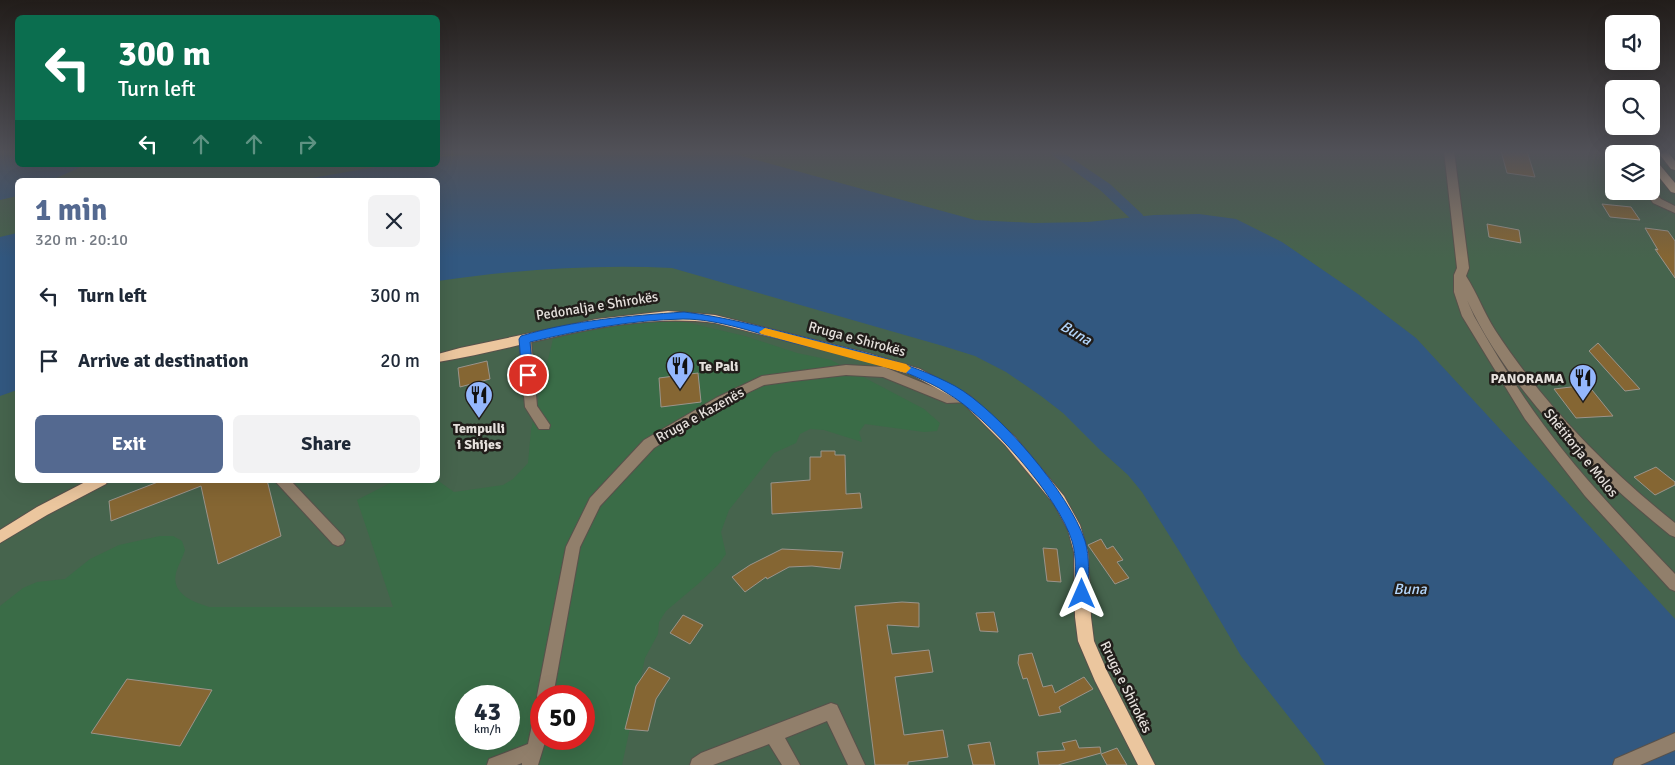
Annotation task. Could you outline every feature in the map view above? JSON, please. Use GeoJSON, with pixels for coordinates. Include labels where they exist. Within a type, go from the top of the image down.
{"type":"FeatureCollection","features":[{"type":"Feature","properties":{"kind":"main road","name":"Rruga e Shirokës"},"geometry":{"type":"LineString","coordinates":[[440,358],[578,326],[666,316],[702,317],[897,365],[934,380],[966,399],[986,416],[1028,461],[1059,500],[1070,518],[1081,552],[1082,617],[1090,653],[1147,765]]}},
{"type":"Feature","properties":{"kind":"main road"},"geometry":{"type":"LineString","coordinates":[[0,537],[42,511],[95,483]]}},
{"type":"Feature","properties":{"kind":"street","name":"Shëtitorja e Molos"},"geometry":{"type":"LineString","coordinates":[[1453,187],[1463,268],[1458,284],[1460,298],[1466,310],[1541,432],[1606,510],[1675,584]]}},
{"type":"Feature","properties":{"kind":"street"},"geometry":{"type":"LineString","coordinates":[[1656,200],[1675,210]]}},
{"type":"Feature","properties":{"kind":"street","name":"Shëtitorja e Molos"},"geometry":{"type":"LineString","coordinates":[[1460,275],[1490,331],[1520,375],[1554,418],[1626,491],[1675,531]]}},
{"type":"Feature","properties":{"kind":"street"},"geometry":{"type":"LineString","coordinates":[[524,339],[532,407],[544,425]]}},
{"type":"Feature","properties":{"kind":"street","name":"Rruga e Kazenës"},"geometry":{"type":"LineString","coordinates":[[547,685],[573,547],[595,502],[649,444],[720,401],[762,381],[793,376],[869,370],[898,377],[947,398],[966,399]]}},
{"type":"Feature","properties":{"kind":"street"},"geometry":{"type":"LineString","coordinates":[[283,483],[338,540]]}},
{"type":"Feature","properties":{"kind":"street"},"geometry":{"type":"LineString","coordinates":[[698,765],[707,759],[831,711],[857,765]]}},
{"type":"Feature","properties":{"kind":"street"},"geometry":{"type":"LineString","coordinates":[[772,734],[792,765]]}},
{"type":"Feature","properties":{"kind":"street"},"geometry":{"type":"LineString","coordinates":[[1621,765],[1675,741]]}},
{"type":"Feature","properties":{"kind":"street"},"geometry":{"type":"LineString","coordinates":[[495,765],[531,750]]}},
{"type":"Feature","properties":{"kind":"street"},"geometry":{"type":"LineString","coordinates":[[530,765],[535,750]]}},
{"type":"Feature","properties":{"kind":"green space"},"geometry":{"type":"Polygon","coordinates":[[[0,187],[15,187],[15,483],[440,483],[440,187],[1605,187],[1605,200],[1660,200],[1660,187],[1675,187],[1675,765],[0,765],[0,187]]]}},
{"type":"Feature","properties":{"kind":"green space"},"geometry":{"type":"Polygon","coordinates":[[[676,320],[745,336],[797,353],[831,360],[924,409],[940,423],[937,431],[924,432],[865,424],[859,432],[862,442],[824,430],[810,429],[800,434],[796,443],[774,453],[729,510],[721,532],[726,554],[718,565],[698,584],[666,611],[659,622],[658,634],[645,658],[622,765],[0,765],[0,606],[23,588],[37,582],[65,579],[90,559],[119,545],[160,536],[173,536],[182,541],[185,550],[176,573],[175,580],[177,586],[180,592],[196,603],[209,607],[393,607],[357,500],[390,483],[440,482],[454,492],[503,485],[513,479],[528,463],[531,430],[553,339],[592,328],[676,320]]]}},
{"type":"Feature","properties":{"kind":"water"},"geometry":{"type":"Polygon","coordinates":[[[0,187],[15,187],[15,196],[0,200],[0,187]]]}},
{"type":"Feature","properties":{"kind":"water","name":"Buna"},"geometry":{"type":"Polygon","coordinates":[[[440,187],[854,187],[975,220],[1034,223],[1088,222],[1154,215],[1199,214],[1236,219],[1282,242],[1358,294],[1416,338],[1675,619],[1675,765],[1325,765],[1241,656],[1142,492],[1128,475],[1063,413],[1006,372],[975,356],[943,346],[672,268],[584,267],[440,281],[440,187]]]}},
{"type":"Feature","properties":{"kind":"water"},"geometry":{"type":"Polygon","coordinates":[[[15,233],[15,391],[0,396],[0,237],[15,233]]]}},
{"type":"Feature","properties":{"kind":"building"},"geometry":{"type":"Polygon","coordinates":[[[1602,204],[1631,207],[1640,220],[1610,217],[1602,204]]]}},
{"type":"Feature","properties":{"kind":"building"},"geometry":{"type":"Polygon","coordinates":[[[1487,224],[1519,230],[1521,243],[1489,237],[1487,224]]]}},
{"type":"Feature","properties":{"kind":"building"},"geometry":{"type":"Polygon","coordinates":[[[1645,228],[1668,231],[1675,241],[1675,278],[1655,249],[1658,250],[1645,228]]]}},
{"type":"Feature","properties":{"kind":"building"},"geometry":{"type":"Polygon","coordinates":[[[1598,343],[1640,389],[1625,391],[1589,351],[1598,343]]]}},
{"type":"Feature","properties":{"kind":"building"},"geometry":{"type":"Polygon","coordinates":[[[487,361],[490,379],[460,387],[458,368],[487,361]]]}},
{"type":"Feature","properties":{"kind":"building","name":"Te Pali"},"geometry":{"type":"Polygon","coordinates":[[[698,373],[701,402],[661,407],[659,378],[698,373]]]}},
{"type":"Feature","properties":{"kind":"building","name":"PANORAMA"},"geometry":{"type":"Polygon","coordinates":[[[1588,385],[1613,416],[1576,418],[1554,389],[1588,385]]]}},
{"type":"Feature","properties":{"kind":"building"},"geometry":{"type":"Polygon","coordinates":[[[821,451],[835,451],[835,455],[845,455],[846,494],[860,493],[862,508],[772,514],[771,483],[810,480],[810,457],[821,457],[821,451]]]}},
{"type":"Feature","properties":{"kind":"building"},"geometry":{"type":"Polygon","coordinates":[[[1656,467],[1675,482],[1675,485],[1655,495],[1634,477],[1656,467]]]}},
{"type":"Feature","properties":{"kind":"building"},"geometry":{"type":"Polygon","coordinates":[[[155,483],[268,483],[281,536],[218,564],[201,486],[111,521],[109,501],[155,483]]]}},
{"type":"Feature","properties":{"kind":"building"},"geometry":{"type":"Polygon","coordinates":[[[1101,539],[1107,549],[1113,546],[1123,560],[1117,562],[1129,578],[1115,584],[1088,545],[1101,539]]]}},
{"type":"Feature","properties":{"kind":"building"},"geometry":{"type":"Polygon","coordinates":[[[1043,548],[1057,549],[1061,582],[1047,581],[1043,548]]]}},
{"type":"Feature","properties":{"kind":"building"},"geometry":{"type":"Polygon","coordinates":[[[782,549],[843,552],[840,569],[812,566],[789,567],[767,579],[766,577],[745,592],[732,577],[750,565],[782,549]]]}},
{"type":"Feature","properties":{"kind":"building"},"geometry":{"type":"Polygon","coordinates":[[[902,602],[919,603],[919,627],[887,625],[892,654],[929,650],[933,672],[895,677],[904,735],[943,730],[948,757],[908,762],[908,765],[875,765],[855,606],[902,602]]]}},
{"type":"Feature","properties":{"kind":"building"},"geometry":{"type":"Polygon","coordinates":[[[994,612],[998,632],[980,631],[976,613],[994,612]]]}},
{"type":"Feature","properties":{"kind":"building"},"geometry":{"type":"Polygon","coordinates":[[[683,615],[703,625],[690,644],[670,633],[683,615]]]}},
{"type":"Feature","properties":{"kind":"building"},"geometry":{"type":"Polygon","coordinates":[[[1032,653],[1043,687],[1052,685],[1055,693],[1084,677],[1093,689],[1059,707],[1061,712],[1039,716],[1027,678],[1023,679],[1018,663],[1019,655],[1032,653]]]}},
{"type":"Feature","properties":{"kind":"building"},"geometry":{"type":"Polygon","coordinates":[[[649,667],[670,678],[656,699],[648,731],[625,729],[636,686],[649,667]]]}},
{"type":"Feature","properties":{"kind":"building"},"geometry":{"type":"Polygon","coordinates":[[[127,679],[212,690],[180,746],[91,733],[127,679]]]}},
{"type":"Feature","properties":{"kind":"building"},"geometry":{"type":"Polygon","coordinates":[[[1076,740],[1079,748],[1100,747],[1101,753],[1058,765],[1039,765],[1037,752],[1065,750],[1062,743],[1076,740]]]}},
{"type":"Feature","properties":{"kind":"building"},"geometry":{"type":"Polygon","coordinates":[[[990,742],[995,765],[973,765],[968,745],[990,742]]]}},
{"type":"Feature","properties":{"kind":"building"},"geometry":{"type":"Polygon","coordinates":[[[1117,748],[1127,765],[1107,765],[1101,754],[1117,748]]]}},
{"type":"Feature","properties":{"kind":"waterway"},"geometry":{"type":"LineString","coordinates":[[1105,187],[1137,217]]}},
{"type":"Feature","properties":{"kind":"slow traffic"},"geometry":{"type":"LineString","coordinates":[[765,332],[906,368]]}},
{"type":"Feature","properties":{"kind":"place","name":"Te Pali"},"geometry":{"type":"Point","coordinates":[680,390]}},
{"type":"Feature","properties":{"kind":"place","name":"PANORAMA"},"geometry":{"type":"Point","coordinates":[1583,402]}},
{"type":"Feature","properties":{"kind":"place","name":"Tempulli i Shijes"},"geometry":{"type":"Point","coordinates":[479,419]}},
{"type":"Feature","properties":{"kind":"route"},"geometry":{"type":"LineString","coordinates":[[528,375],[528,357],[524,339],[578,326],[666,316],[715,319],[882,361],[916,372],[952,390],[986,416],[1010,440],[1059,500],[1070,518],[1079,540],[1082,594]]}}]}
